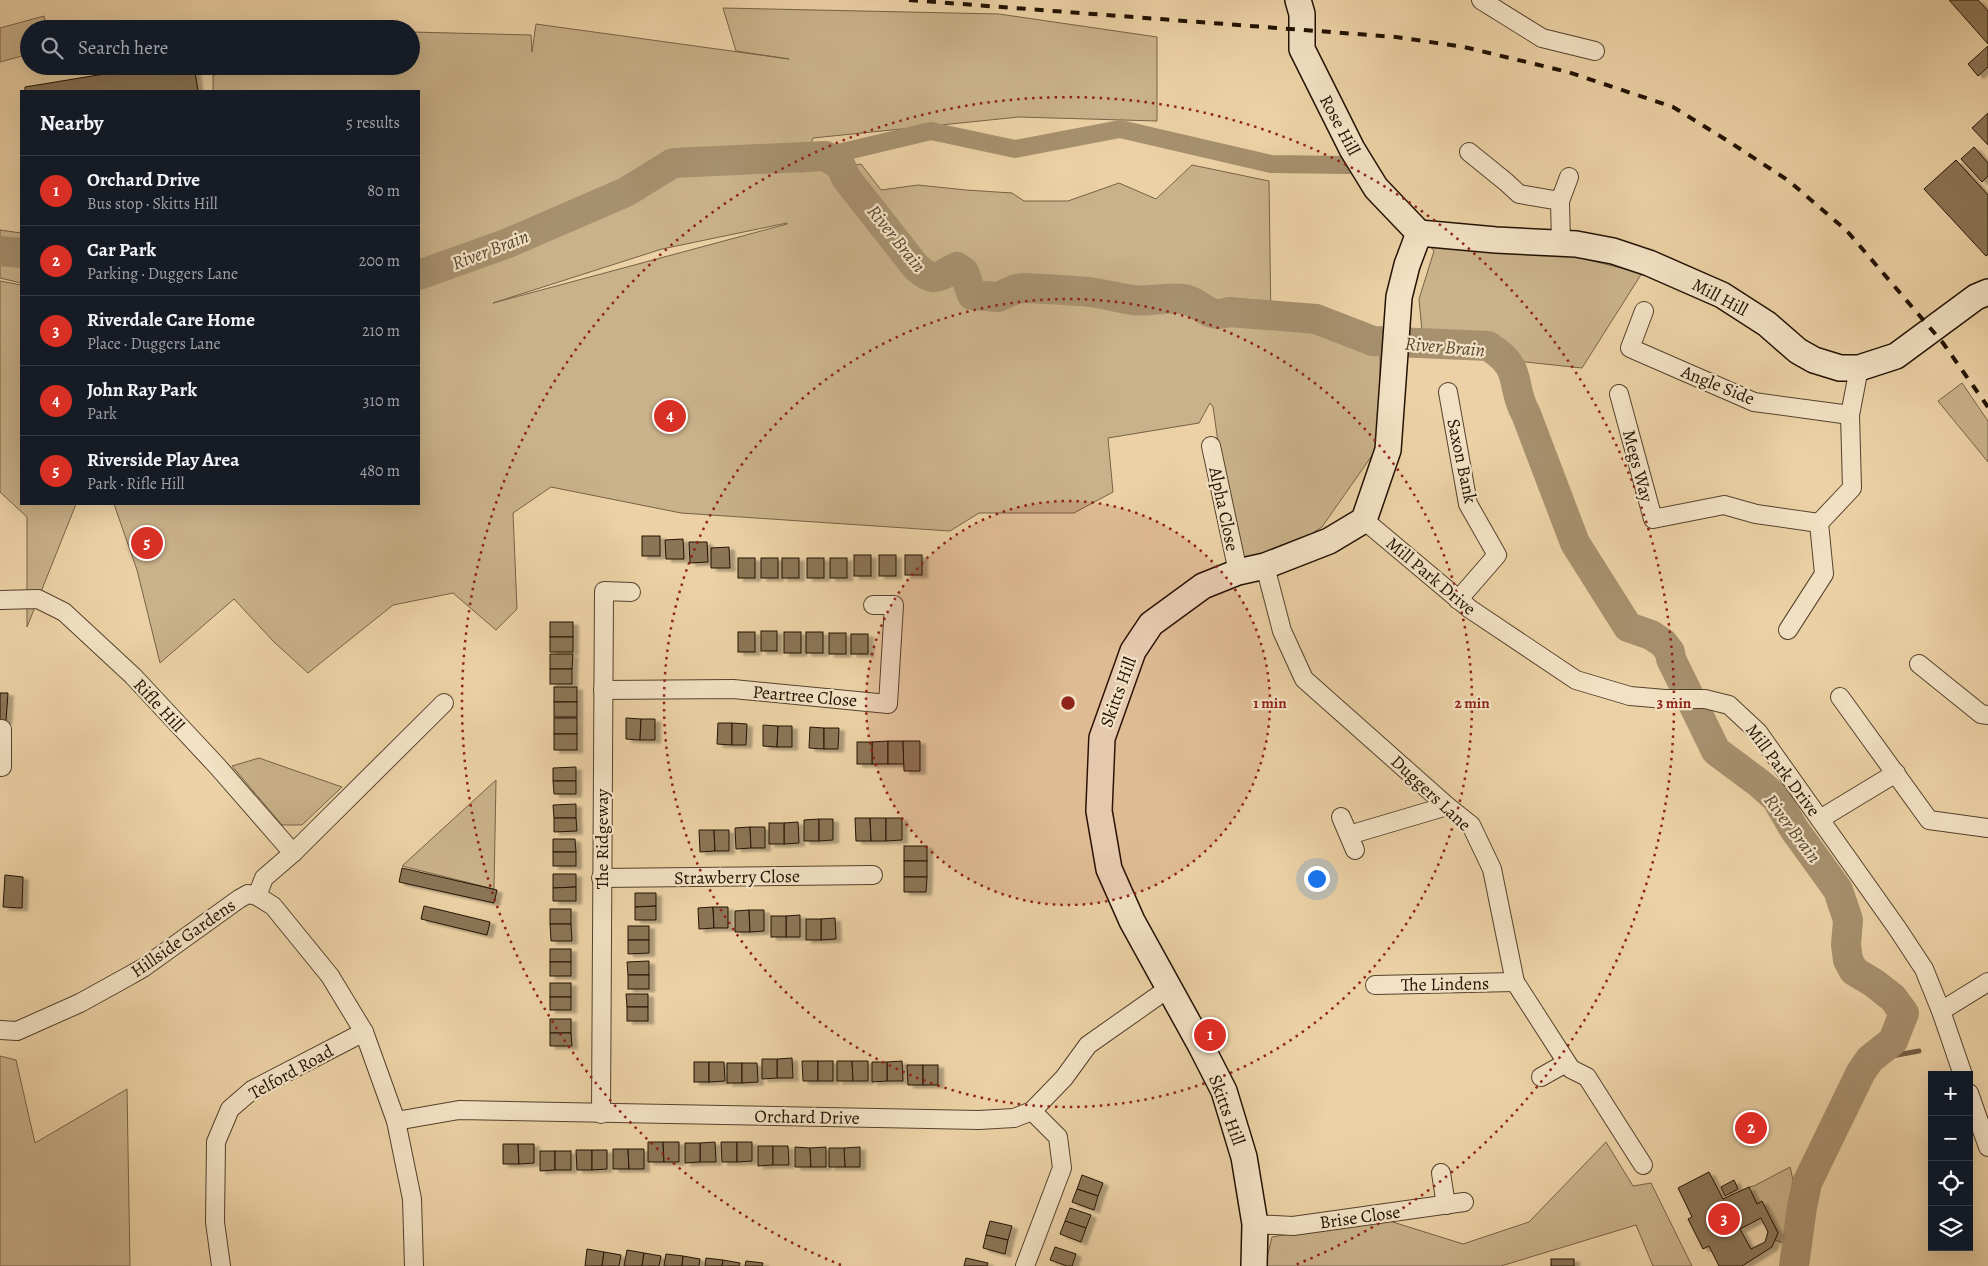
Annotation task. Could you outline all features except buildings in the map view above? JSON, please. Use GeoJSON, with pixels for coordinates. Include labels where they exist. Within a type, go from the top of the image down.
{"type":"FeatureCollection","features":[{"type":"Feature","properties":{"kind":"street","name":"Rose Hill"},"geometry":{"type":"LineString","coordinates":[[1298,0],[1302,14],[1302,49],[1352,149],[1376,188],[1419,233]]}},
{"type":"Feature","properties":{"kind":"street"},"geometry":{"type":"LineString","coordinates":[[1481,0],[1542,38],[1595,51]]}},
{"type":"Feature","properties":{"kind":"street"},"geometry":{"type":"LineString","coordinates":[[1469,152],[1519,194],[1560,201]]}},
{"type":"Feature","properties":{"kind":"street"},"geometry":{"type":"LineString","coordinates":[[1561,244],[1560,201],[1570,177]]}},
{"type":"Feature","properties":{"kind":"street","name":"Mill Hill"},"geometry":{"type":"LineString","coordinates":[[1419,233],[1496,240],[1576,244],[1613,251],[1649,263],[1722,295],[1767,324],[1798,351],[1814,360],[1840,368],[1859,368],[1896,356],[1976,297],[1988,292]]}},
{"type":"Feature","properties":{"kind":"street"},"geometry":{"type":"LineString","coordinates":[[1364,520],[1388,450],[1399,297],[1407,265],[1419,233]]}},
{"type":"Feature","properties":{"kind":"street","name":"Angle Side"},"geometry":{"type":"LineString","coordinates":[[1644,311],[1630,348],[1754,402],[1850,414]]}},
{"type":"Feature","properties":{"kind":"street"},"geometry":{"type":"LineString","coordinates":[[1788,630],[1824,574],[1819,523],[1852,488],[1850,414],[1859,368]]}},
{"type":"Feature","properties":{"kind":"street","name":"Saxon Bank"},"geometry":{"type":"LineString","coordinates":[[1448,392],[1468,504],[1498,555],[1458,600]]}},
{"type":"Feature","properties":{"kind":"street","name":"Megs Way"},"geometry":{"type":"LineString","coordinates":[[1619,394],[1653,519],[1724,505],[1756,514],[1819,523]]}},
{"type":"Feature","properties":{"kind":"street","name":"Alpha Close"},"geometry":{"type":"LineString","coordinates":[[1211,446],[1238,572]]}},
{"type":"Feature","properties":{"kind":"street","name":"Skitts Hill"},"geometry":{"type":"LineString","coordinates":[[1254,1266],[1255,1224],[1244,1157],[1224,1091],[1132,921],[1109,869],[1099,811],[1102,738],[1133,651],[1151,624],[1203,586],[1238,572],[1265,566],[1328,542],[1364,520]]}},
{"type":"Feature","properties":{"kind":"street","name":"Mill Park Drive"},"geometry":{"type":"LineString","coordinates":[[1364,520],[1458,600],[1576,680],[1630,696],[1664,699],[1704,699],[1728,705],[1758,732],[1924,969],[1942,1011],[1962,1071]]}},
{"type":"Feature","properties":{"kind":"street","name":"Duggers Lane"},"geometry":{"type":"LineString","coordinates":[[1265,566],[1282,631],[1304,679],[1471,825],[1492,869],[1515,982],[1570,1069],[1587,1077],[1643,1166]]}},
{"type":"Feature","properties":{"kind":"street","name":"The Ridgeway"},"geometry":{"type":"LineString","coordinates":[[600,1114],[604,592],[631,592]]}},
{"type":"Feature","properties":{"kind":"street","name":"Rifle Hill"},"geometry":{"type":"LineString","coordinates":[[0,600],[38,599],[64,612],[133,676],[218,767],[293,854]]}},
{"type":"Feature","properties":{"kind":"street","name":"Peartree Close"},"geometry":{"type":"LineString","coordinates":[[603,690],[733,690],[888,704],[894,605],[873,605]]}},
{"type":"Feature","properties":{"kind":"street"},"geometry":{"type":"LineString","coordinates":[[1919,664],[1981,714],[1988,715]]}},
{"type":"Feature","properties":{"kind":"street"},"geometry":{"type":"LineString","coordinates":[[1840,697],[1930,820],[1988,828]]}},
{"type":"Feature","properties":{"kind":"street","name":"Hillside Gardens"},"geometry":{"type":"LineString","coordinates":[[0,1030],[17,1031],[80,1003],[143,968],[239,899],[248,894],[257,896],[264,878],[293,854],[444,703]]}},
{"type":"Feature","properties":{"kind":"street"},"geometry":{"type":"LineString","coordinates":[[0,729],[2,729],[2,767]]}},
{"type":"Feature","properties":{"kind":"street"},"geometry":{"type":"LineString","coordinates":[[1820,820],[1896,773]]}},
{"type":"Feature","properties":{"kind":"street"},"geometry":{"type":"LineString","coordinates":[[1341,817],[1352,842],[1447,806]]}},
{"type":"Feature","properties":{"kind":"street","name":"Strawberry Close"},"geometry":{"type":"LineString","coordinates":[[601,878],[873,875]]}},
{"type":"Feature","properties":{"kind":"street"},"geometry":{"type":"LineString","coordinates":[[257,896],[273,906],[330,976],[364,1032],[396,1120],[412,1199],[414,1266]]}},
{"type":"Feature","properties":{"kind":"street","name":"The Lindens"},"geometry":{"type":"LineString","coordinates":[[1375,986],[1515,982]]}},
{"type":"Feature","properties":{"kind":"street"},"geometry":{"type":"LineString","coordinates":[[1942,1011],[1988,982]]}},
{"type":"Feature","properties":{"kind":"street","name":"Orchard Drive"},"geometry":{"type":"LineString","coordinates":[[396,1120],[459,1110],[979,1120],[1014,1118],[1032,1111],[1064,1078],[1088,1045],[1169,988]]}},
{"type":"Feature","properties":{"kind":"street","name":"Telford Road"},"geometry":{"type":"LineString","coordinates":[[220,1266],[216,1222],[216,1142],[230,1109],[252,1090],[364,1032]]}},
{"type":"Feature","properties":{"kind":"street"},"geometry":{"type":"LineString","coordinates":[[1541,1077],[1566,1063]]}},
{"type":"Feature","properties":{"kind":"street"},"geometry":{"type":"LineString","coordinates":[[1973,1104],[1988,1147]]}},
{"type":"Feature","properties":{"kind":"street"},"geometry":{"type":"LineString","coordinates":[[1024,1266],[1062,1168],[1058,1136],[1032,1111]]}},
{"type":"Feature","properties":{"kind":"street"},"geometry":{"type":"LineString","coordinates":[[1441,1173],[1446,1204]]}},
{"type":"Feature","properties":{"kind":"street","name":"Brise Close"},"geometry":{"type":"LineString","coordinates":[[1255,1224],[1293,1226],[1464,1202]]}},
{"type":"Feature","properties":{"kind":"shaded area"},"geometry":{"type":"Polygon","coordinates":[[[723,8],[999,14],[1157,37],[1157,121],[1019,117],[813,138],[801,172],[861,164],[881,190],[918,185],[1012,193],[1024,201],[1068,201],[1119,183],[1156,199],[1192,165],[1269,181],[1271,324],[1287,325],[1380,352],[1380,444],[1322,527],[1305,538],[1242,561],[1228,511],[1213,407],[1210,403],[1199,423],[1108,438],[1113,492],[1074,513],[979,513],[950,531],[681,513],[551,487],[513,513],[517,609],[496,630],[453,593],[393,605],[308,673],[274,642],[234,599],[160,663],[137,570],[114,505],[420,505],[420,90],[213,90],[213,76],[420,75],[420,32],[531,35],[532,52],[536,24],[789,59],[736,51],[723,8]],[[787,223],[662,249],[493,303],[787,224],[787,223]]]}},
{"type":"Feature","properties":{"kind":"shaded area"},"geometry":{"type":"Polygon","coordinates":[[[44,16],[45,20],[29,20],[44,16]]]}},
{"type":"Feature","properties":{"kind":"shaded area"},"geometry":{"type":"Polygon","coordinates":[[[20,23],[20,56],[0,62],[0,28],[20,23]]]}},
{"type":"Feature","properties":{"kind":"shaded area"},"geometry":{"type":"Polygon","coordinates":[[[0,230],[20,233],[20,283],[0,278],[0,230]]]}},
{"type":"Feature","properties":{"kind":"shaded area"},"geometry":{"type":"Polygon","coordinates":[[[1419,233],[1560,253],[1642,273],[1582,368],[1507,360],[1484,334],[1422,331],[1419,299],[1434,251],[1419,233]]]}},
{"type":"Feature","properties":{"kind":"shaded area"},"geometry":{"type":"Polygon","coordinates":[[[0,281],[20,285],[20,505],[76,505],[27,627],[27,517],[0,492],[0,281]]]}},
{"type":"Feature","properties":{"kind":"shaded area"},"geometry":{"type":"Polygon","coordinates":[[[1962,383],[1988,421],[1988,462],[1938,401],[1962,383]]]}},
{"type":"Feature","properties":{"kind":"shaded area"},"geometry":{"type":"Polygon","coordinates":[[[259,758],[342,787],[302,825],[282,825],[232,766],[259,758]]]}},
{"type":"Feature","properties":{"kind":"shaded area"},"geometry":{"type":"Polygon","coordinates":[[[496,780],[494,889],[402,866],[496,780]]]}},
{"type":"Feature","properties":{"kind":"shaded area"},"geometry":{"type":"Polygon","coordinates":[[[0,1056],[16,1060],[35,1143],[127,1089],[130,1266],[0,1266],[0,1056]]]}},
{"type":"Feature","properties":{"kind":"shaded area"},"geometry":{"type":"Polygon","coordinates":[[[1606,1142],[1633,1186],[1651,1183],[1692,1266],[1653,1266],[1636,1225],[1501,1266],[1265,1266],[1272,1237],[1380,1218],[1463,1244],[1529,1222],[1606,1142]]]}},
{"type":"Feature","properties":{"kind":"shaded area"},"geometry":{"type":"Polygon","coordinates":[[[1790,1167],[1794,1186],[1794,1216],[1786,1244],[1775,1240],[1778,1232],[1762,1202],[1757,1204],[1749,1187],[1790,1167]]]}},
{"type":"Feature","properties":{"kind":"waterway"},"geometry":{"type":"LineString","coordinates":[[826,156],[931,131],[1015,149],[1120,129],[1271,164],[1348,165]]}},
{"type":"Feature","properties":{"kind":"waterway","name":"River Brain"},"geometry":{"type":"LineString","coordinates":[[420,275],[508,243],[626,192],[673,163],[826,156],[841,166],[846,178],[916,267],[932,277],[940,276],[957,267],[964,272],[972,295],[998,297],[1016,289],[1024,288],[1090,292],[1138,300],[1183,299],[1189,300],[1215,314],[1229,312],[1316,319],[1373,341],[1488,346],[1500,354],[1512,370],[1521,403],[1575,543],[1628,627],[1651,635],[1663,643],[1670,652],[1671,659],[1716,751],[1776,798],[1794,829],[1838,890],[1848,920],[1846,945],[1848,960],[1854,971],[1874,983],[1893,998],[1904,1013],[1893,1041],[1870,1059],[1861,1072],[1807,1183],[1794,1266]]}},
{"type":"Feature","properties":{"kind":"waterway","name":"River Brain"},"geometry":{"type":"LineString","coordinates":[[0,251],[20,253]]}},
{"type":"Feature","properties":{"kind":"waterway"},"geometry":{"type":"LineString","coordinates":[[1861,1072],[1886,1057],[1919,1051]]}},
{"type":"Feature","properties":{"kind":"railway"},"geometry":{"type":"LineString","coordinates":[[909,0],[1396,37],[1464,47],[1568,72],[1673,107],[1789,181],[1847,231],[1943,343],[1988,407]]}},
{"type":"Feature","properties":{"kind":"place","name":"John Ray Park"},"geometry":{"type":"Point","coordinates":[670,416]}},
{"type":"Feature","properties":{"kind":"place","name":"Riverside Play Area"},"geometry":{"type":"Point","coordinates":[147,543]}},
{"type":"Feature","properties":{"kind":"place","name":"Orchard Drive"},"geometry":{"type":"Point","coordinates":[1210,1035]}},
{"type":"Feature","properties":{"kind":"place","name":"Car Park"},"geometry":{"type":"Point","coordinates":[1751,1128]}},
{"type":"Feature","properties":{"kind":"place","name":"Riverdale Care Home"},"geometry":{"type":"Point","coordinates":[1724,1219]}}]}
